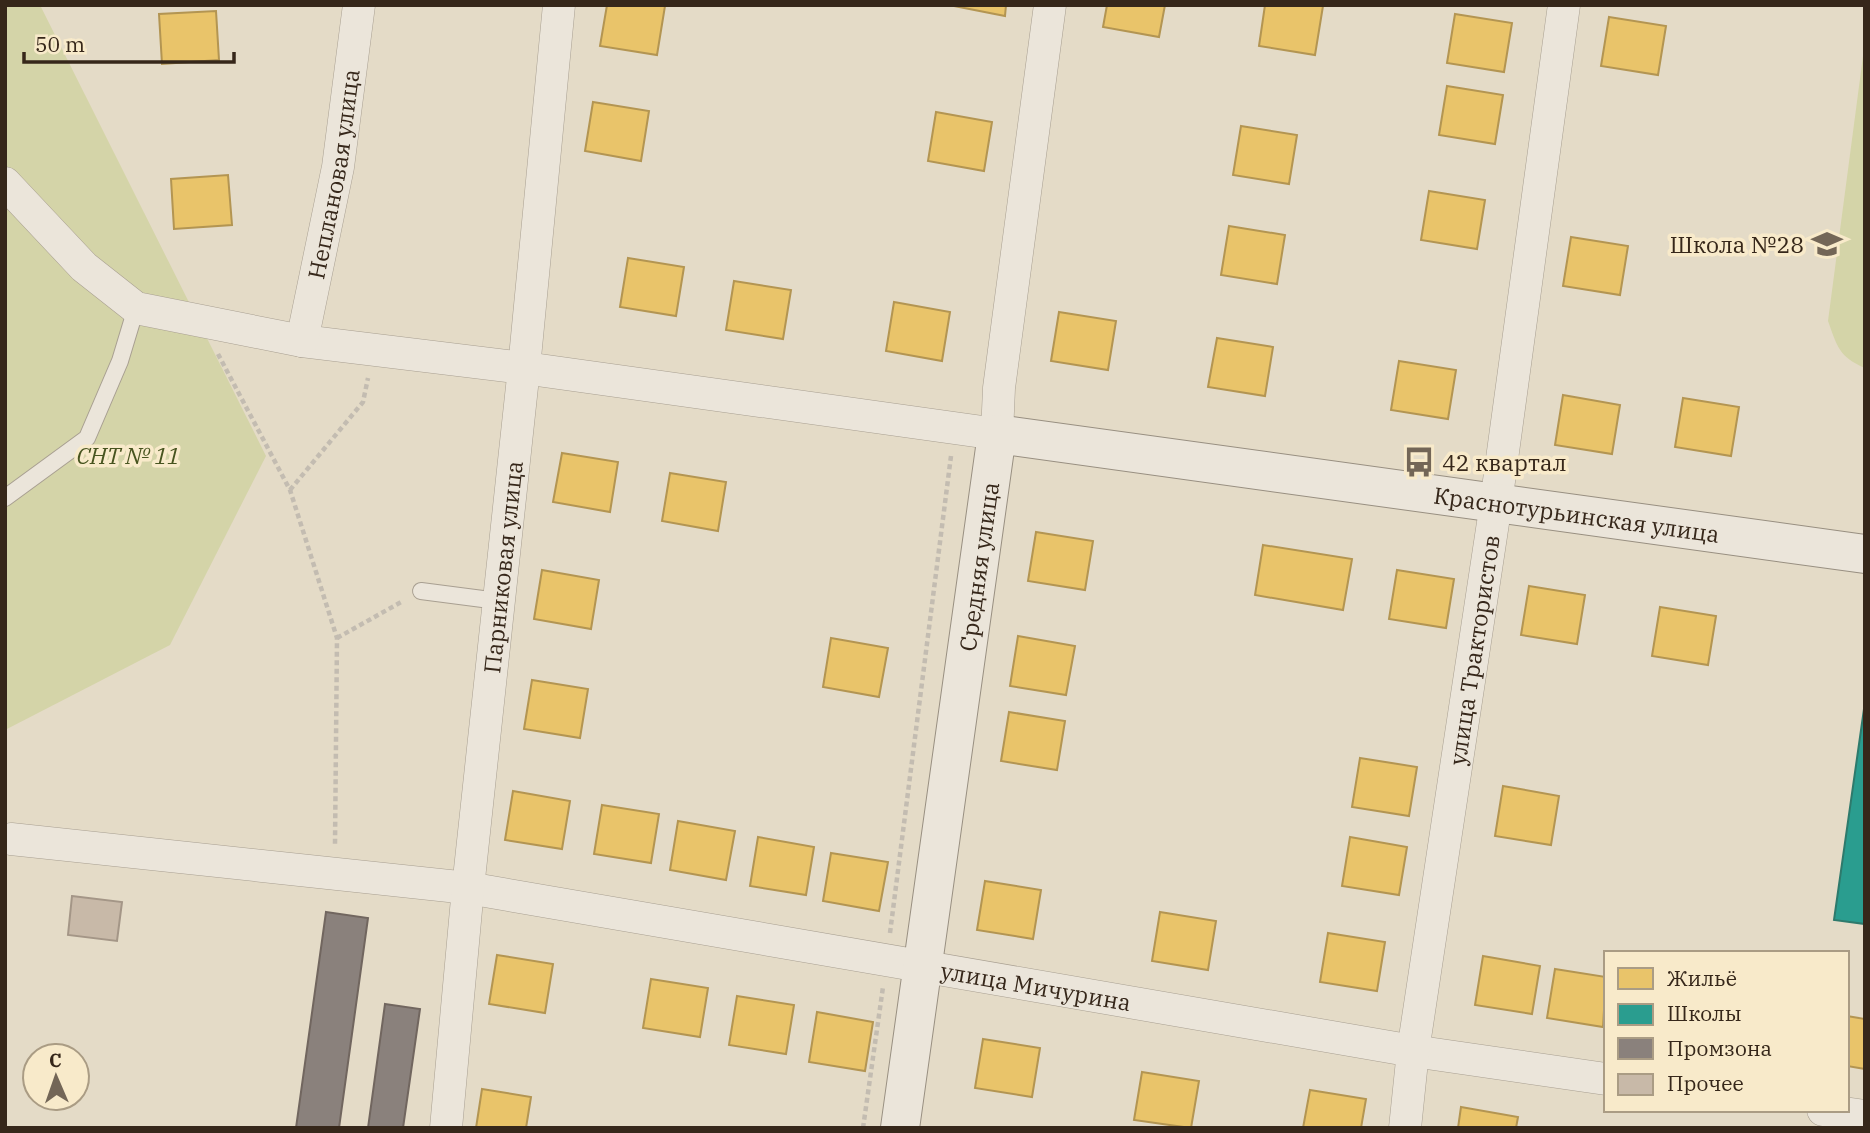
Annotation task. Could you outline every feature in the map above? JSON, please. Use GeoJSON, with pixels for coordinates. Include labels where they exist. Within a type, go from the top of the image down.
{"type":"FeatureCollection","features":[{"type":"Feature","properties":{"kind":"main road","name":"Краснотурьинская улица"},"geometry":{"type":"LineString","coordinates":[[997,434],[1865,554]]}},
{"type":"Feature","properties":{"kind":"main road","name":"Средняя улица"},"geometry":{"type":"LineString","coordinates":[[900,1128],[905,963],[997,434]]}},
{"type":"Feature","properties":{"kind":"street","name":"Неплановая улица"},"geometry":{"type":"LineString","coordinates":[[302,341],[338,167],[359,5]]}},
{"type":"Feature","properties":{"kind":"street","name":"Парниковая улица"},"geometry":{"type":"LineString","coordinates":[[446,1128],[468,888],[524,368],[559,5]]}},
{"type":"Feature","properties":{"kind":"street","name":"Средняя улица"},"geometry":{"type":"LineString","coordinates":[[997,434],[999,388],[1050,5]]}},
{"type":"Feature","properties":{"kind":"street","name":"улица Трактористов"},"geometry":{"type":"LineString","coordinates":[[1405,1128],[1413,1051],[1496,503],[1564,5]]}},
{"type":"Feature","properties":{"kind":"street"},"geometry":{"type":"LineString","coordinates":[[7,187],[84,267],[136,308],[302,341],[524,368],[997,434]]}},
{"type":"Feature","properties":{"kind":"street","name":"улица Мичурина"},"geometry":{"type":"LineString","coordinates":[[11,839],[468,888],[1413,1051],[1604,1079]]}},
{"type":"Feature","properties":{"kind":"street"},"geometry":{"type":"LineString","coordinates":[[1837,1112],[1865,1116]]}},
{"type":"Feature","properties":{"kind":"lane"},"geometry":{"type":"LineString","coordinates":[[5,498],[87,438],[120,361],[136,308]]}},
{"type":"Feature","properties":{"kind":"lane"},"geometry":{"type":"LineString","coordinates":[[421,591],[498,601]]}},
{"type":"Feature","properties":{"kind":"path"},"geometry":{"type":"LineString","coordinates":[[214,323],[217,351],[289,490],[337,638],[335,874]]}},
{"type":"Feature","properties":{"kind":"path"},"geometry":{"type":"LineString","coordinates":[[289,490],[363,402],[374,350]]}},
{"type":"Feature","properties":{"kind":"path"},"geometry":{"type":"LineString","coordinates":[[863,1128],[905,963],[954,427]]}},
{"type":"Feature","properties":{"kind":"path"},"geometry":{"type":"LineString","coordinates":[[337,638],[421,591]]}},
{"type":"Feature","properties":{"kind":"green space","name":"СНТ № 11"},"geometry":{"type":"Polygon","coordinates":[[[5,5],[40,5],[266,456],[170,645],[5,730],[5,5]]]}},
{"type":"Feature","properties":{"kind":"green space"},"geometry":{"type":"Polygon","coordinates":[[[1865,41],[1865,368],[1850,360],[1840,350],[1828,321],[1865,41]]]}},
{"type":"Feature","properties":{"kind":"building: Жильё"},"geometry":{"type":"Polygon","coordinates":[[[607,5],[665,6],[657,55],[600,46],[607,5]]]}},
{"type":"Feature","properties":{"kind":"building: Жильё"},"geometry":{"type":"Polygon","coordinates":[[[949,5],[1006,5],[1005,16],[949,5]]]}},
{"type":"Feature","properties":{"kind":"building: Жильё"},"geometry":{"type":"Polygon","coordinates":[[[1107,5],[1165,5],[1159,37],[1103,27],[1107,5]]]}},
{"type":"Feature","properties":{"kind":"building: Жильё"},"geometry":{"type":"Polygon","coordinates":[[[1265,5],[1323,6],[1315,55],[1259,46],[1265,5]]]}},
{"type":"Feature","properties":{"kind":"building: Жильё"},"geometry":{"type":"Polygon","coordinates":[[[216,11],[219,60],[162,64],[159,14],[216,11]]]}},
{"type":"Feature","properties":{"kind":"building: Жильё"},"geometry":{"type":"Polygon","coordinates":[[[1455,14],[1512,23],[1504,72],[1447,63],[1455,14]]]}},
{"type":"Feature","properties":{"kind":"building: Жильё"},"geometry":{"type":"Polygon","coordinates":[[[1609,17],[1666,26],[1658,75],[1601,66],[1609,17]]]}},
{"type":"Feature","properties":{"kind":"building: Жильё"},"geometry":{"type":"Polygon","coordinates":[[[1447,86],[1503,95],[1495,144],[1439,135],[1447,86]]]}},
{"type":"Feature","properties":{"kind":"building: Жильё"},"geometry":{"type":"Polygon","coordinates":[[[593,102],[649,111],[641,161],[585,151],[593,102]]]}},
{"type":"Feature","properties":{"kind":"building: Жильё"},"geometry":{"type":"Polygon","coordinates":[[[936,112],[992,122],[984,171],[928,161],[936,112]]]}},
{"type":"Feature","properties":{"kind":"building: Жильё"},"geometry":{"type":"Polygon","coordinates":[[[1241,126],[1297,135],[1289,184],[1233,175],[1241,126]]]}},
{"type":"Feature","properties":{"kind":"building: Жильё"},"geometry":{"type":"Polygon","coordinates":[[[228,175],[232,225],[174,229],[171,179],[228,175]]]}},
{"type":"Feature","properties":{"kind":"building: Жильё"},"geometry":{"type":"Polygon","coordinates":[[[1429,191],[1485,200],[1477,249],[1421,240],[1429,191]]]}},
{"type":"Feature","properties":{"kind":"building: Жильё"},"geometry":{"type":"Polygon","coordinates":[[[1229,226],[1285,235],[1277,284],[1221,275],[1229,226]]]}},
{"type":"Feature","properties":{"kind":"building: Жильё"},"geometry":{"type":"Polygon","coordinates":[[[1571,237],[1628,246],[1620,295],[1563,286],[1571,237]]]}},
{"type":"Feature","properties":{"kind":"building: Жильё"},"geometry":{"type":"Polygon","coordinates":[[[628,258],[684,267],[676,316],[620,307],[628,258]]]}},
{"type":"Feature","properties":{"kind":"building: Жильё"},"geometry":{"type":"Polygon","coordinates":[[[734,281],[791,290],[783,339],[726,330],[734,281]]]}},
{"type":"Feature","properties":{"kind":"building: Жильё"},"geometry":{"type":"Polygon","coordinates":[[[894,302],[950,312],[942,361],[886,351],[894,302]]]}},
{"type":"Feature","properties":{"kind":"building: Жильё"},"geometry":{"type":"Polygon","coordinates":[[[1059,312],[1116,321],[1108,370],[1051,361],[1059,312]]]}},
{"type":"Feature","properties":{"kind":"building: Жильё"},"geometry":{"type":"Polygon","coordinates":[[[1217,338],[1273,347],[1265,396],[1208,387],[1217,338]]]}},
{"type":"Feature","properties":{"kind":"building: Жильё"},"geometry":{"type":"Polygon","coordinates":[[[1399,361],[1456,370],[1448,419],[1391,410],[1399,361]]]}},
{"type":"Feature","properties":{"kind":"building: Жильё"},"geometry":{"type":"Polygon","coordinates":[[[1563,395],[1620,405],[1612,454],[1555,445],[1563,395]]]}},
{"type":"Feature","properties":{"kind":"building: Жильё"},"geometry":{"type":"Polygon","coordinates":[[[1683,398],[1739,407],[1731,456],[1675,447],[1683,398]]]}},
{"type":"Feature","properties":{"kind":"building: Жильё"},"geometry":{"type":"Polygon","coordinates":[[[562,453],[618,462],[610,512],[553,502],[562,453]]]}},
{"type":"Feature","properties":{"kind":"building: Жильё"},"geometry":{"type":"Polygon","coordinates":[[[670,473],[726,482],[718,531],[662,521],[670,473]]]}},
{"type":"Feature","properties":{"kind":"building: Жильё"},"geometry":{"type":"Polygon","coordinates":[[[1036,532],[1093,541],[1085,590],[1028,581],[1036,532]]]}},
{"type":"Feature","properties":{"kind":"building: Жильё"},"geometry":{"type":"Polygon","coordinates":[[[1263,545],[1352,559],[1343,610],[1255,595],[1263,545]]]}},
{"type":"Feature","properties":{"kind":"building: Жильё"},"geometry":{"type":"Polygon","coordinates":[[[542,570],[599,580],[591,629],[534,619],[542,570]]]}},
{"type":"Feature","properties":{"kind":"building: Жильё"},"geometry":{"type":"Polygon","coordinates":[[[1397,570],[1454,579],[1446,628],[1389,619],[1397,570]]]}},
{"type":"Feature","properties":{"kind":"building: Жильё"},"geometry":{"type":"Polygon","coordinates":[[[1529,586],[1585,595],[1577,644],[1521,635],[1529,586]]]}},
{"type":"Feature","properties":{"kind":"building: Жильё"},"geometry":{"type":"Polygon","coordinates":[[[1660,607],[1716,616],[1708,665],[1652,656],[1660,607]]]}},
{"type":"Feature","properties":{"kind":"building: Жильё"},"geometry":{"type":"Polygon","coordinates":[[[1018,636],[1075,646],[1066,695],[1010,686],[1018,636]]]}},
{"type":"Feature","properties":{"kind":"building: Жильё"},"geometry":{"type":"Polygon","coordinates":[[[831,638],[888,648],[879,697],[823,687],[831,638]]]}},
{"type":"Feature","properties":{"kind":"building: Жильё"},"geometry":{"type":"Polygon","coordinates":[[[532,680],[588,689],[580,738],[524,729],[532,680]]]}},
{"type":"Feature","properties":{"kind":"building: Жильё"},"geometry":{"type":"Polygon","coordinates":[[[1009,712],[1065,721],[1057,770],[1001,761],[1009,712]]]}},
{"type":"Feature","properties":{"kind":"building: Жильё"},"geometry":{"type":"Polygon","coordinates":[[[1360,758],[1417,767],[1409,816],[1352,807],[1360,758]]]}},
{"type":"Feature","properties":{"kind":"building: Жильё"},"geometry":{"type":"Polygon","coordinates":[[[1503,786],[1559,796],[1551,845],[1495,836],[1503,786]]]}},
{"type":"Feature","properties":{"kind":"building: Жильё"},"geometry":{"type":"Polygon","coordinates":[[[513,791],[570,801],[562,849],[505,840],[513,791]]]}},
{"type":"Feature","properties":{"kind":"building: Жильё"},"geometry":{"type":"Polygon","coordinates":[[[602,805],[659,814],[651,863],[594,854],[602,805]]]}},
{"type":"Feature","properties":{"kind":"building: Жильё"},"geometry":{"type":"Polygon","coordinates":[[[678,821],[735,831],[726,880],[670,870],[678,821]]]}},
{"type":"Feature","properties":{"kind":"building: Жильё"},"geometry":{"type":"Polygon","coordinates":[[[758,837],[814,847],[806,895],[750,886],[758,837]]]}},
{"type":"Feature","properties":{"kind":"building: Жильё"},"geometry":{"type":"Polygon","coordinates":[[[1350,837],[1407,847],[1399,895],[1342,886],[1350,837]]]}},
{"type":"Feature","properties":{"kind":"building: Жильё"},"geometry":{"type":"Polygon","coordinates":[[[831,853],[888,862],[879,911],[823,901],[831,853]]]}},
{"type":"Feature","properties":{"kind":"building: Жильё"},"geometry":{"type":"Polygon","coordinates":[[[985,881],[1041,890],[1033,939],[977,930],[985,881]]]}},
{"type":"Feature","properties":{"kind":"building: Жильё"},"geometry":{"type":"Polygon","coordinates":[[[1160,912],[1216,921],[1208,970],[1152,961],[1160,912]]]}},
{"type":"Feature","properties":{"kind":"building: Жильё"},"geometry":{"type":"Polygon","coordinates":[[[1328,933],[1385,942],[1377,991],[1320,982],[1328,933]]]}},
{"type":"Feature","properties":{"kind":"building: Жильё"},"geometry":{"type":"Polygon","coordinates":[[[497,955],[553,964],[545,1013],[489,1004],[497,955]]]}},
{"type":"Feature","properties":{"kind":"building: Жильё"},"geometry":{"type":"Polygon","coordinates":[[[1483,956],[1540,966],[1532,1014],[1475,1005],[1483,956]]]}},
{"type":"Feature","properties":{"kind":"building: Жильё"},"geometry":{"type":"Polygon","coordinates":[[[1555,969],[1604,977],[1603,1027],[1547,1018],[1555,969]]]}},
{"type":"Feature","properties":{"kind":"building: Жильё"},"geometry":{"type":"Polygon","coordinates":[[[651,979],[708,988],[700,1037],[643,1028],[651,979]]]}},
{"type":"Feature","properties":{"kind":"building: Жильё"},"geometry":{"type":"Polygon","coordinates":[[[737,996],[794,1005],[786,1054],[729,1045],[737,996]]]}},
{"type":"Feature","properties":{"kind":"building: Жильё"},"geometry":{"type":"Polygon","coordinates":[[[817,1012],[873,1022],[865,1071],[809,1062],[817,1012]]]}},
{"type":"Feature","properties":{"kind":"building: Жильё"},"geometry":{"type":"Polygon","coordinates":[[[1849,1016],[1865,1019],[1865,1069],[1849,1066],[1849,1016]]]}},
{"type":"Feature","properties":{"kind":"building: Жильё"},"geometry":{"type":"Polygon","coordinates":[[[983,1039],[1040,1048],[1032,1097],[975,1088],[983,1039]]]}},
{"type":"Feature","properties":{"kind":"building: Жильё"},"geometry":{"type":"Polygon","coordinates":[[[1142,1072],[1199,1081],[1191,1128],[1134,1120],[1142,1072]]]}},
{"type":"Feature","properties":{"kind":"building: Жильё"},"geometry":{"type":"Polygon","coordinates":[[[482,1089],[531,1097],[526,1128],[476,1128],[482,1089]]]}},
{"type":"Feature","properties":{"kind":"building: Жильё"},"geometry":{"type":"Polygon","coordinates":[[[1310,1090],[1366,1099],[1361,1128],[1303,1128],[1310,1090]]]}},
{"type":"Feature","properties":{"kind":"building: Жильё"},"geometry":{"type":"Polygon","coordinates":[[[1461,1107],[1518,1117],[1516,1128],[1458,1128],[1461,1107]]]}},
{"type":"Feature","properties":{"kind":"building: Школы"},"geometry":{"type":"Polygon","coordinates":[[[1865,702],[1865,924],[1834,920],[1865,702]]]}},
{"type":"Feature","properties":{"kind":"building: Промзона"},"geometry":{"type":"Polygon","coordinates":[[[326,912],[368,918],[339,1128],[296,1128],[326,912]]]}},
{"type":"Feature","properties":{"kind":"building: Промзона"},"geometry":{"type":"Polygon","coordinates":[[[385,1004],[420,1009],[403,1128],[368,1128],[385,1004]]]}},
{"type":"Feature","properties":{"kind":"building: Прочее"},"geometry":{"type":"Polygon","coordinates":[[[72,896],[122,902],[117,941],[68,935],[72,896]]]}},
{"type":"Feature","properties":{"kind":"place","name":"Школа №28"},"geometry":{"type":"Point","coordinates":[1827,244]}},
{"type":"Feature","properties":{"kind":"place","name":"42 квартал"},"geometry":{"type":"Point","coordinates":[1419,462]}}]}
